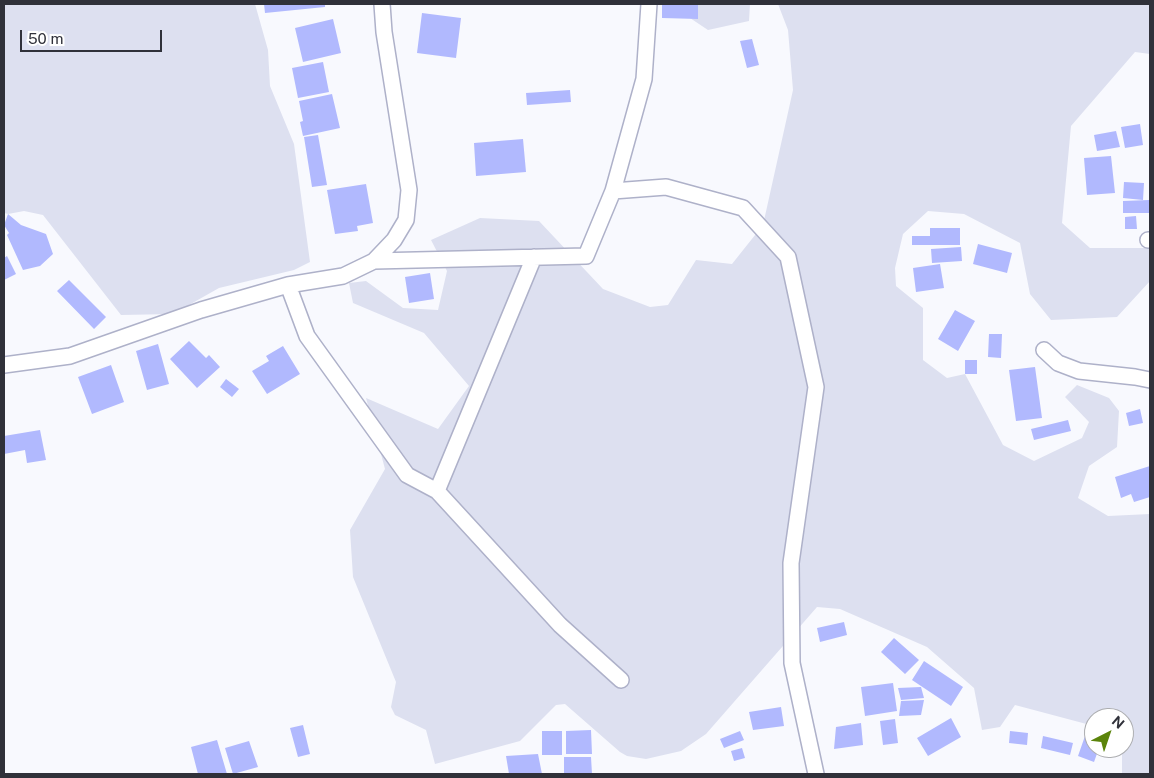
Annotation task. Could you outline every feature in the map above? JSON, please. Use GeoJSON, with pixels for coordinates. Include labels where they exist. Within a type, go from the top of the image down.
{"type":"FeatureCollection","features":[{"type":"Feature","properties":{"kind":"street"},"geometry":{"type":"LineString","coordinates":[[4,365],[70,356],[201,310],[288,285],[343,276],[374,261],[394,240],[406,220],[409,190],[384,32],[382,4]]}},
{"type":"Feature","properties":{"kind":"street"},"geometry":{"type":"LineString","coordinates":[[374,261],[586,256],[613,191],[644,79],[649,4]]}},
{"type":"Feature","properties":{"kind":"street"},"geometry":{"type":"LineString","coordinates":[[613,191],[666,187],[743,208],[788,257],[816,387],[791,563],[792,664],[816,774]]}},
{"type":"Feature","properties":{"kind":"street"},"geometry":{"type":"LineString","coordinates":[[437,492],[534,257]]}},
{"type":"Feature","properties":{"kind":"street"},"geometry":{"type":"LineString","coordinates":[[288,285],[307,336],[407,475],[437,492],[560,625],[621,680]]}},
{"type":"Feature","properties":{"kind":"street"},"geometry":{"type":"LineString","coordinates":[[1044,350],[1058,363],[1079,371],[1150,380]]}},
{"type":"Feature","properties":{"kind":"shaded area"},"geometry":{"type":"Polygon","coordinates":[[[4,4],[255,4],[268,50],[270,86],[294,144],[310,262],[294,270],[219,288],[173,314],[121,315],[43,215],[24,211],[4,213],[4,4]]]}},
{"type":"Feature","properties":{"kind":"shaded area"},"geometry":{"type":"Polygon","coordinates":[[[690,4],[750,4],[749,21],[708,30],[687,16],[690,4]]]}},
{"type":"Feature","properties":{"kind":"shaded area"},"geometry":{"type":"Polygon","coordinates":[[[778,4],[1150,4],[1150,54],[1135,52],[1071,126],[1062,223],[1090,248],[1150,248],[1150,281],[1117,317],[1051,320],[1030,294],[1020,243],[964,214],[928,211],[903,234],[895,268],[896,286],[923,308],[923,360],[947,378],[965,374],[1003,445],[1034,461],[1082,438],[1089,422],[1065,397],[1077,385],[1109,398],[1119,411],[1117,447],[1089,466],[1078,498],[1108,516],[1150,514],[1150,774],[1122,774],[1122,758],[1134,758],[1134,708],[1084,708],[1084,723],[1015,705],[1000,727],[982,730],[974,688],[927,647],[840,609],[817,607],[706,734],[681,751],[646,759],[627,756],[620,752],[565,704],[556,705],[520,741],[435,764],[426,730],[395,715],[391,707],[396,682],[353,577],[350,530],[385,469],[366,398],[438,429],[469,386],[424,333],[353,303],[349,283],[366,281],[403,308],[438,310],[447,271],[431,240],[480,218],[539,221],[603,289],[650,307],[668,305],[696,260],[732,264],[763,225],[793,90],[788,30],[778,4]]]}},
{"type":"Feature","properties":{"kind":"building"},"geometry":{"type":"Polygon","coordinates":[[[264,4],[325,4],[325,7],[265,13],[264,4]]]}},
{"type":"Feature","properties":{"kind":"building"},"geometry":{"type":"Polygon","coordinates":[[[662,4],[698,4],[698,19],[662,18],[662,4]]]}},
{"type":"Feature","properties":{"kind":"building"},"geometry":{"type":"Polygon","coordinates":[[[422,13],[461,18],[456,58],[417,53],[422,13]]]}},
{"type":"Feature","properties":{"kind":"building"},"geometry":{"type":"Polygon","coordinates":[[[333,19],[341,53],[303,62],[295,28],[333,19]]]}},
{"type":"Feature","properties":{"kind":"building"},"geometry":{"type":"Polygon","coordinates":[[[752,39],[759,65],[747,68],[740,41],[752,39]]]}},
{"type":"Feature","properties":{"kind":"building"},"geometry":{"type":"Polygon","coordinates":[[[323,62],[329,92],[298,98],[292,68],[323,62]]]}},
{"type":"Feature","properties":{"kind":"building"},"geometry":{"type":"Polygon","coordinates":[[[570,90],[571,102],[527,105],[526,93],[570,90]]]}},
{"type":"Feature","properties":{"kind":"building"},"geometry":{"type":"Polygon","coordinates":[[[332,94],[340,128],[303,136],[300,122],[303,121],[299,101],[332,94]]]}},
{"type":"Feature","properties":{"kind":"building"},"geometry":{"type":"Polygon","coordinates":[[[1140,124],[1143,145],[1125,148],[1121,127],[1140,124]]]}},
{"type":"Feature","properties":{"kind":"building"},"geometry":{"type":"Polygon","coordinates":[[[1116,131],[1120,147],[1097,151],[1094,135],[1116,131]]]}},
{"type":"Feature","properties":{"kind":"building"},"geometry":{"type":"Polygon","coordinates":[[[318,135],[327,185],[312,187],[304,137],[318,135]]]}},
{"type":"Feature","properties":{"kind":"building"},"geometry":{"type":"Polygon","coordinates":[[[523,139],[526,172],[476,176],[474,143],[523,139]]]}},
{"type":"Feature","properties":{"kind":"building"},"geometry":{"type":"Polygon","coordinates":[[[1111,156],[1115,193],[1087,195],[1084,158],[1111,156]]]}},
{"type":"Feature","properties":{"kind":"building"},"geometry":{"type":"Polygon","coordinates":[[[1124,182],[1144,183],[1143,200],[1123,198],[1124,182]]]}},
{"type":"Feature","properties":{"kind":"building"},"geometry":{"type":"Polygon","coordinates":[[[366,184],[373,223],[357,226],[358,231],[335,234],[327,190],[366,184]]]}},
{"type":"Feature","properties":{"kind":"building"},"geometry":{"type":"Polygon","coordinates":[[[1149,200],[1149,213],[1123,213],[1123,201],[1149,200]]]}},
{"type":"Feature","properties":{"kind":"building"},"geometry":{"type":"Polygon","coordinates":[[[8,214],[21,225],[46,234],[53,254],[40,266],[23,270],[4,225],[8,214]]]}},
{"type":"Feature","properties":{"kind":"building"},"geometry":{"type":"Polygon","coordinates":[[[1136,216],[1137,229],[1125,229],[1125,217],[1136,216]]]}},
{"type":"Feature","properties":{"kind":"building"},"geometry":{"type":"Polygon","coordinates":[[[930,228],[960,228],[960,245],[912,245],[912,236],[930,236],[930,228]]]}},
{"type":"Feature","properties":{"kind":"building"},"geometry":{"type":"Polygon","coordinates":[[[978,244],[1012,253],[1007,273],[973,264],[978,244]]]}},
{"type":"Feature","properties":{"kind":"building"},"geometry":{"type":"Polygon","coordinates":[[[961,247],[962,261],[932,263],[931,249],[961,247]]]}},
{"type":"Feature","properties":{"kind":"building"},"geometry":{"type":"Polygon","coordinates":[[[7,256],[16,274],[4,280],[4,258],[7,256]]]}},
{"type":"Feature","properties":{"kind":"building"},"geometry":{"type":"Polygon","coordinates":[[[940,264],[944,288],[916,292],[913,268],[940,264]]]}},
{"type":"Feature","properties":{"kind":"building"},"geometry":{"type":"Polygon","coordinates":[[[430,273],[434,299],[409,303],[405,277],[430,273]]]}},
{"type":"Feature","properties":{"kind":"building"},"geometry":{"type":"Polygon","coordinates":[[[69,280],[106,317],[94,329],[57,291],[69,280]]]}},
{"type":"Feature","properties":{"kind":"building"},"geometry":{"type":"Polygon","coordinates":[[[955,310],[975,321],[958,351],[938,339],[955,310]]]}},
{"type":"Feature","properties":{"kind":"building"},"geometry":{"type":"Polygon","coordinates":[[[989,334],[1002,334],[1001,358],[988,357],[989,334]]]}},
{"type":"Feature","properties":{"kind":"building"},"geometry":{"type":"Polygon","coordinates":[[[189,341],[206,358],[209,355],[220,367],[197,388],[170,359],[189,341]]]}},
{"type":"Feature","properties":{"kind":"building"},"geometry":{"type":"Polygon","coordinates":[[[158,344],[169,384],[147,390],[136,351],[158,344]]]}},
{"type":"Feature","properties":{"kind":"building"},"geometry":{"type":"Polygon","coordinates":[[[283,346],[300,374],[267,394],[252,371],[269,361],[266,356],[283,346]]]}},
{"type":"Feature","properties":{"kind":"building"},"geometry":{"type":"Polygon","coordinates":[[[965,360],[977,360],[977,374],[965,374],[965,360]]]}},
{"type":"Feature","properties":{"kind":"building"},"geometry":{"type":"Polygon","coordinates":[[[111,365],[124,402],[92,414],[78,377],[111,365]]]}},
{"type":"Feature","properties":{"kind":"building"},"geometry":{"type":"Polygon","coordinates":[[[1035,367],[1042,418],[1016,421],[1009,370],[1035,367]]]}},
{"type":"Feature","properties":{"kind":"building"},"geometry":{"type":"Polygon","coordinates":[[[226,379],[239,389],[232,397],[220,387],[226,379]]]}},
{"type":"Feature","properties":{"kind":"building"},"geometry":{"type":"Polygon","coordinates":[[[1140,409],[1143,423],[1129,426],[1126,413],[1140,409]]]}},
{"type":"Feature","properties":{"kind":"building"},"geometry":{"type":"Polygon","coordinates":[[[1068,420],[1071,431],[1034,440],[1031,429],[1068,420]]]}},
{"type":"Feature","properties":{"kind":"building"},"geometry":{"type":"Polygon","coordinates":[[[40,430],[46,460],[27,463],[25,450],[4,454],[4,436],[40,430]]]}},
{"type":"Feature","properties":{"kind":"building"},"geometry":{"type":"Polygon","coordinates":[[[1150,466],[1150,497],[1134,502],[1131,494],[1121,498],[1115,477],[1150,466]]]}},
{"type":"Feature","properties":{"kind":"building"},"geometry":{"type":"Polygon","coordinates":[[[844,622],[847,635],[820,642],[817,628],[844,622]]]}},
{"type":"Feature","properties":{"kind":"building"},"geometry":{"type":"Polygon","coordinates":[[[894,638],[919,660],[905,674],[881,652],[894,638]]]}},
{"type":"Feature","properties":{"kind":"building"},"geometry":{"type":"Polygon","coordinates":[[[924,661],[963,687],[951,706],[912,680],[924,661]]]}},
{"type":"Feature","properties":{"kind":"building"},"geometry":{"type":"Polygon","coordinates":[[[893,683],[897,711],[865,716],[861,687],[893,683]]]}},
{"type":"Feature","properties":{"kind":"building"},"geometry":{"type":"Polygon","coordinates":[[[921,687],[924,698],[901,700],[898,688],[921,687]]]}},
{"type":"Feature","properties":{"kind":"building"},"geometry":{"type":"Polygon","coordinates":[[[924,700],[921,715],[899,716],[901,701],[924,700]]]}},
{"type":"Feature","properties":{"kind":"building"},"geometry":{"type":"Polygon","coordinates":[[[781,707],[784,726],[753,730],[749,712],[781,707]]]}},
{"type":"Feature","properties":{"kind":"building"},"geometry":{"type":"Polygon","coordinates":[[[951,718],[961,737],[928,756],[917,738],[951,718]]]}},
{"type":"Feature","properties":{"kind":"building"},"geometry":{"type":"Polygon","coordinates":[[[895,719],[898,743],[883,745],[880,721],[895,719]]]}},
{"type":"Feature","properties":{"kind":"building"},"geometry":{"type":"Polygon","coordinates":[[[861,723],[863,745],[834,749],[836,727],[861,723]]]}},
{"type":"Feature","properties":{"kind":"building"},"geometry":{"type":"Polygon","coordinates":[[[303,725],[310,754],[298,757],[290,728],[303,725]]]}},
{"type":"Feature","properties":{"kind":"building"},"geometry":{"type":"Polygon","coordinates":[[[591,730],[592,754],[566,754],[566,731],[591,730]]]}},
{"type":"Feature","properties":{"kind":"building"},"geometry":{"type":"Polygon","coordinates":[[[542,731],[562,731],[562,755],[542,755],[542,731]]]}},
{"type":"Feature","properties":{"kind":"building"},"geometry":{"type":"Polygon","coordinates":[[[740,731],[744,740],[724,748],[720,739],[740,731]]]}},
{"type":"Feature","properties":{"kind":"building"},"geometry":{"type":"Polygon","coordinates":[[[1010,731],[1028,733],[1027,745],[1009,743],[1010,731]]]}},
{"type":"Feature","properties":{"kind":"building"},"geometry":{"type":"Polygon","coordinates":[[[1043,736],[1073,743],[1070,755],[1041,748],[1043,736]]]}},
{"type":"Feature","properties":{"kind":"building"},"geometry":{"type":"Polygon","coordinates":[[[1084,739],[1084,758],[1095,758],[1094,762],[1078,756],[1084,739]]]}},
{"type":"Feature","properties":{"kind":"building"},"geometry":{"type":"Polygon","coordinates":[[[217,740],[227,774],[198,774],[191,747],[217,740]]]}},
{"type":"Feature","properties":{"kind":"building"},"geometry":{"type":"Polygon","coordinates":[[[249,741],[258,767],[233,774],[225,748],[249,741]]]}},
{"type":"Feature","properties":{"kind":"building"},"geometry":{"type":"Polygon","coordinates":[[[742,748],[745,758],[734,761],[731,751],[742,748]]]}},
{"type":"Feature","properties":{"kind":"building"},"geometry":{"type":"Polygon","coordinates":[[[538,754],[542,774],[509,774],[506,756],[538,754]]]}},
{"type":"Feature","properties":{"kind":"building"},"geometry":{"type":"Polygon","coordinates":[[[564,757],[591,757],[592,774],[564,774],[564,757]]]}}]}
